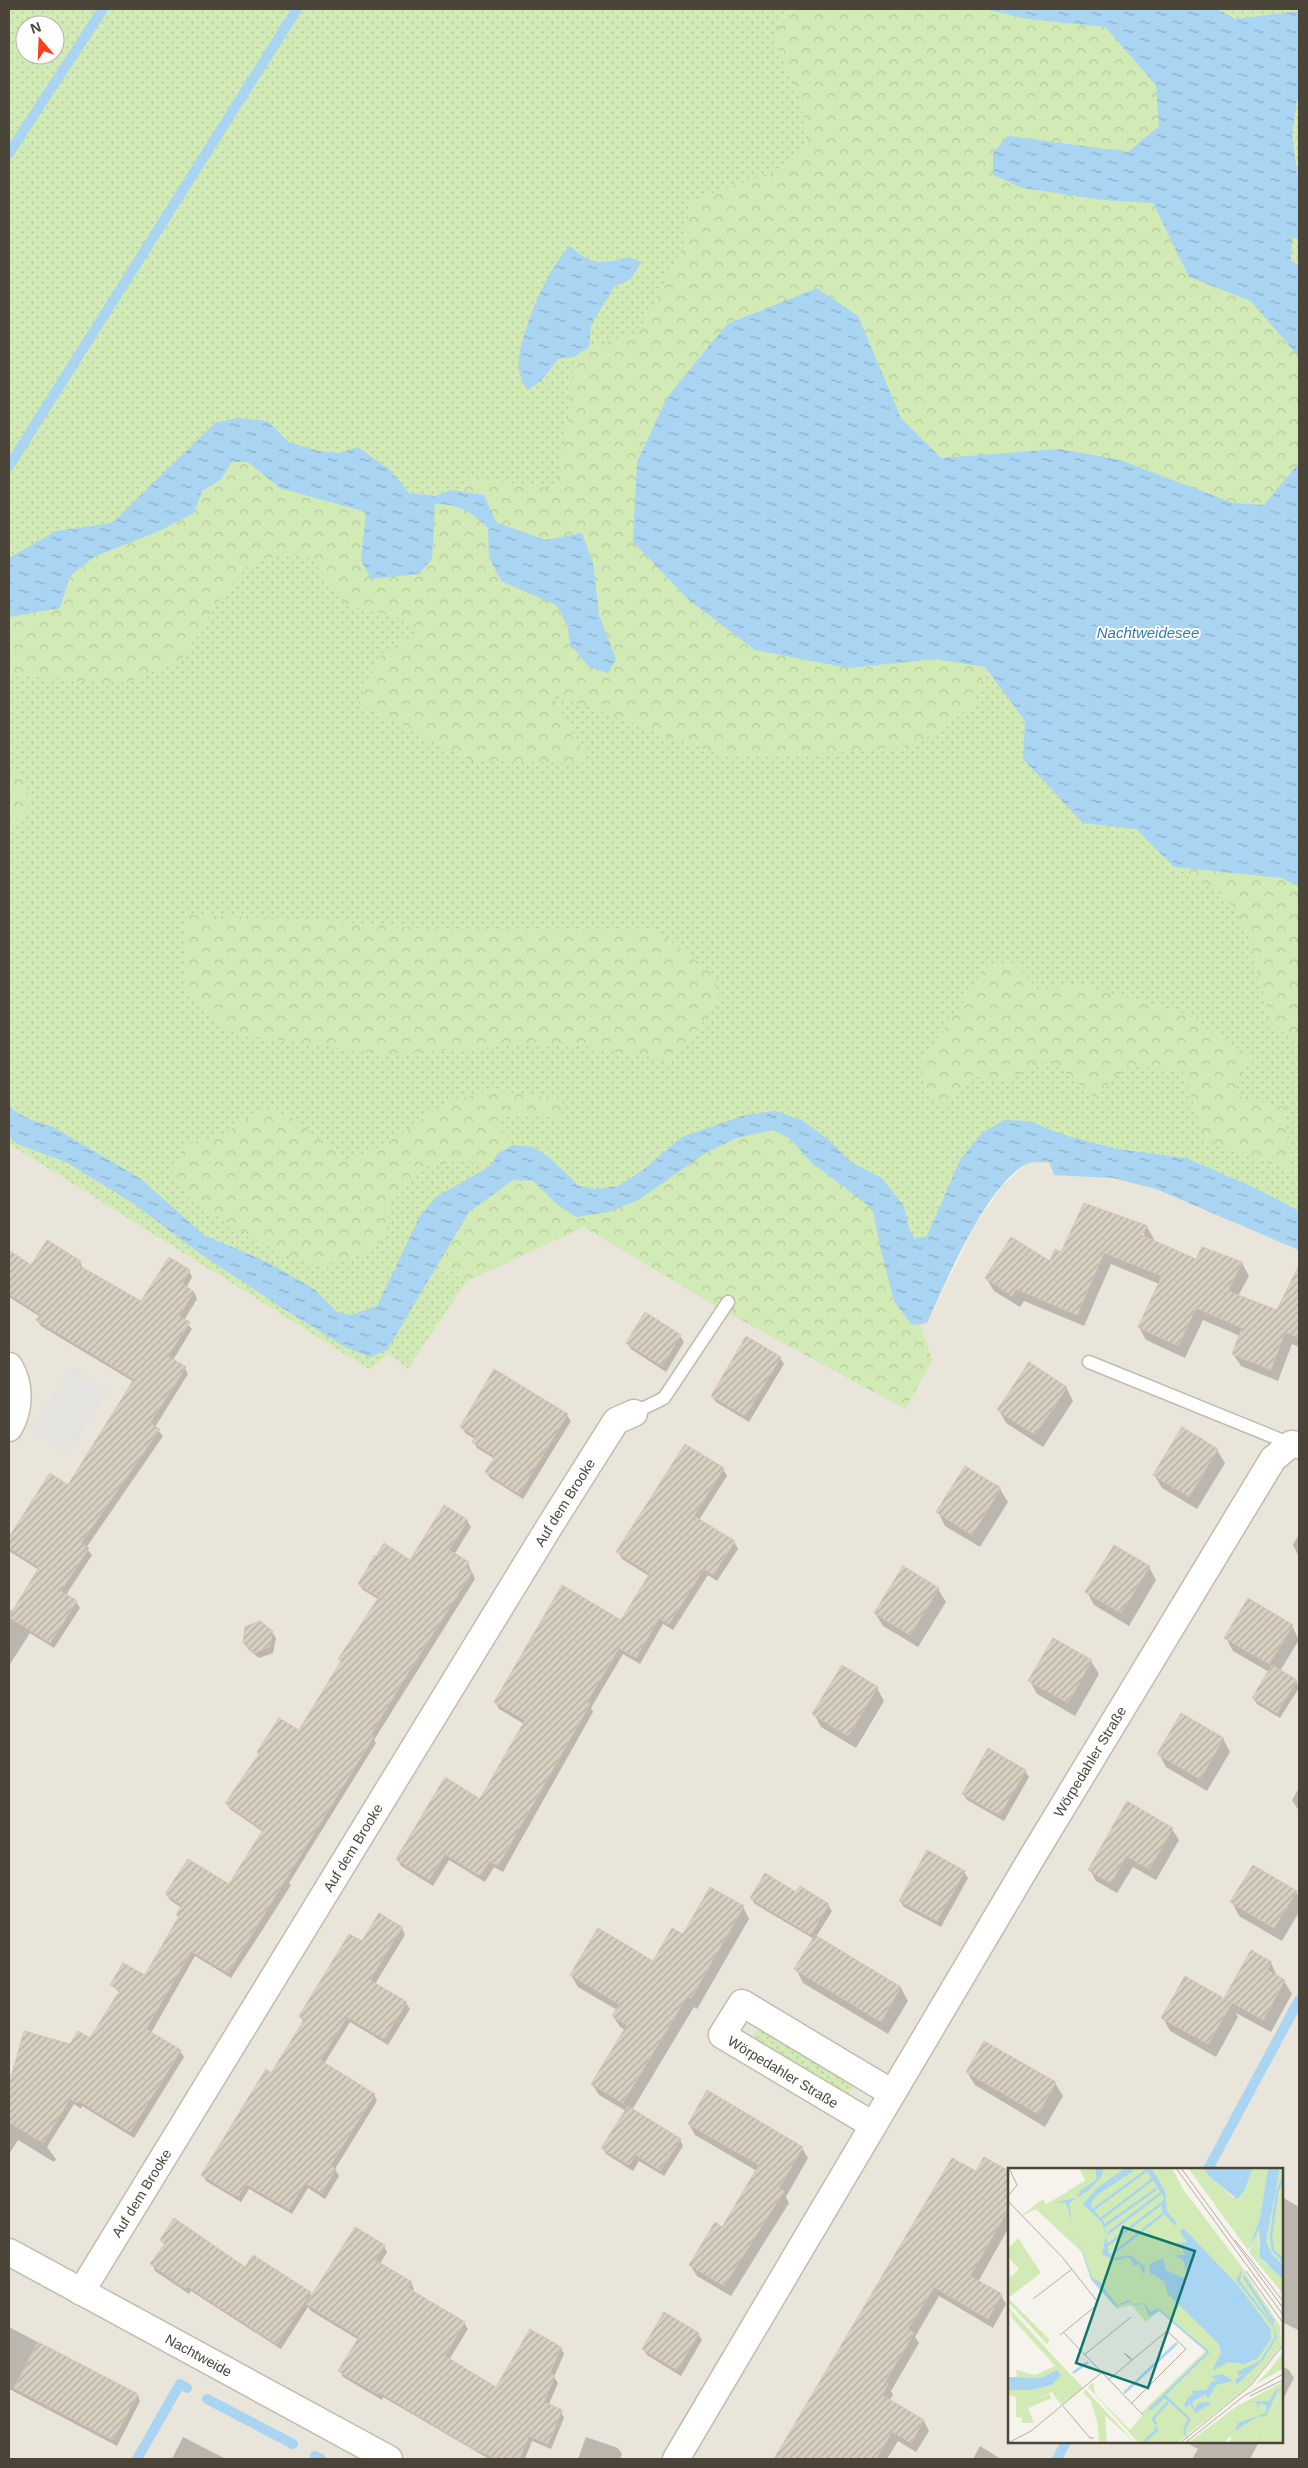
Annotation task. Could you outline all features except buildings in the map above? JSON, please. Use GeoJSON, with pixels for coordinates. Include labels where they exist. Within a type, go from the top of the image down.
{"type":"FeatureCollection","features":[{"type":"Feature","properties":{"kind":"street"},"geometry":{"type":"LineString","coordinates":[[9,1428],[15,1417],[18,1395],[12,1375]]}},
{"type":"Feature","properties":{"kind":"street","name":"Auf dem Brooke"},"geometry":{"type":"LineString","coordinates":[[81,2292],[551,1524],[616,1421],[634,1413]]}},
{"type":"Feature","properties":{"kind":"street","name":"Wörpedahler Straße"},"geometry":{"type":"LineString","coordinates":[[676,2459],[892,2093],[1273,1459],[1295,1444]]}},
{"type":"Feature","properties":{"kind":"street","name":"Wörpedahler Straße"},"geometry":{"type":"LineString","coordinates":[[873,2125],[722,2035],[742,2002],[892,2093]]}},
{"type":"Feature","properties":{"kind":"street","name":"Nachtweide"},"geometry":{"type":"LineString","coordinates":[[9,2252],[389,2459]]}},
{"type":"Feature","properties":{"kind":"lane"},"geometry":{"type":"LineString","coordinates":[[634,1413],[664,1398],[728,1302]]}},
{"type":"Feature","properties":{"kind":"lane"},"geometry":{"type":"LineString","coordinates":[[1090,1362],[1295,1444]]}},
{"type":"Feature","properties":{"kind":"shaded area"},"geometry":{"type":"Polygon","coordinates":[[[9,1144],[370,1370],[388,1354],[408,1369],[467,1281],[584,1227],[714,1305],[920,1325],[927,1323],[974,1227],[1002,1186],[1027,1163],[1049,1162],[1054,1175],[1113,1178],[1156,1189],[1299,1250],[1299,2459],[9,2459],[9,1144]]]}},
{"type":"Feature","properties":{"kind":"shaded area"},"geometry":{"type":"Polygon","coordinates":[[[71,1366],[109,1389],[68,1454],[31,1432],[71,1366]]]}},
{"type":"Feature","properties":{"kind":"green space"},"geometry":{"type":"Polygon","coordinates":[[[9,9],[1299,9],[1299,1250],[1156,1189],[1113,1178],[1054,1175],[1049,1162],[1031,1163],[1026,1164],[1011,1176],[982,1213],[956,1260],[927,1323],[920,1325],[932,1360],[905,1409],[714,1305],[584,1227],[467,1281],[408,1369],[388,1354],[370,1370],[9,1144],[9,9]]]}},
{"type":"Feature","properties":{"kind":"green space"},"geometry":{"type":"Polygon","coordinates":[[[789,9],[985,9],[1028,19],[1105,27],[1156,85],[1159,127],[1128,152],[1008,136],[993,175],[1023,188],[1104,200],[1153,203],[1189,277],[1251,301],[1299,357],[1299,463],[1264,505],[1233,503],[1120,460],[1059,449],[941,458],[901,418],[858,316],[668,396],[637,461],[633,542],[848,668],[935,659],[985,667],[975,704],[915,746],[834,753],[723,756],[552,694],[589,763],[471,761],[358,703],[383,652],[417,634],[407,620],[346,605],[311,558],[283,553],[247,567],[224,593],[181,660],[128,682],[72,681],[9,673],[9,617],[60,608],[70,576],[94,557],[159,531],[194,513],[202,491],[220,480],[232,461],[248,462],[280,488],[366,512],[361,560],[432,559],[435,504],[449,504],[456,507],[466,478],[556,489],[569,413],[574,357],[589,347],[638,333],[686,241],[689,201],[782,169],[809,142],[797,89],[772,37],[789,9]]]}},
{"type":"Feature","properties":{"kind":"green space"},"geometry":{"type":"Polygon","coordinates":[[[9,765],[21,772],[31,803],[9,833],[9,765]]]}},
{"type":"Feature","properties":{"kind":"green space"},"geometry":{"type":"Polygon","coordinates":[[[1174,867],[1282,878],[1299,887],[1299,1044],[1272,1024],[1257,973],[1249,933],[1225,896],[1174,867]]]}},
{"type":"Feature","properties":{"kind":"green space"},"geometry":{"type":"Polygon","coordinates":[[[187,915],[281,918],[435,929],[657,931],[715,975],[718,1003],[673,1061],[560,1043],[385,1054],[235,1034],[185,994],[187,915]]]}},
{"type":"Feature","properties":{"kind":"green space"},"geometry":{"type":"Polygon","coordinates":[[[1015,963],[1037,989],[1083,986],[1182,1012],[1251,1057],[1232,1095],[1286,1107],[1289,1170],[1205,1140],[1182,1070],[1129,1066],[1094,1097],[1051,1059],[1000,1082],[971,1075],[946,1105],[924,1095],[922,1061],[990,964],[1015,963]]]}},
{"type":"Feature","properties":{"kind":"green space"},"geometry":{"type":"Polygon","coordinates":[[[491,1090],[563,1099],[561,1118],[515,1114],[496,1121],[513,1145],[497,1154],[492,1165],[458,1161],[423,1168],[391,1202],[384,1239],[367,1251],[323,1266],[280,1254],[190,1200],[171,1175],[189,1143],[222,1136],[262,1107],[293,1118],[347,1161],[384,1145],[446,1103],[491,1090]]]}},
{"type":"Feature","properties":{"kind":"green space"},"geometry":{"type":"Polygon","coordinates":[[[773,1130],[789,1138],[812,1163],[873,1209],[894,1301],[912,1325],[920,1325],[932,1360],[905,1409],[714,1305],[584,1227],[467,1281],[439,1264],[469,1212],[513,1180],[533,1181],[558,1205],[640,1199],[707,1152],[737,1138],[773,1130]]]}},
{"type":"Feature","properties":{"kind":"green space"},"geometry":{"type":"Polygon","coordinates":[[[758,2028],[853,2086],[846,2097],[751,2039],[758,2028]]]}},
{"type":"Feature","properties":{"kind":"water"},"geometry":{"type":"Polygon","coordinates":[[[985,9],[1217,9],[1235,19],[1299,11],[1299,88],[1292,134],[1299,188],[1299,239],[1292,238],[1291,261],[1299,265],[1299,357],[1251,301],[1189,277],[1153,203],[1104,200],[1023,188],[993,175],[993,153],[1008,136],[1128,152],[1159,126],[1156,85],[1105,27],[1028,19],[985,9]]]}},
{"type":"Feature","properties":{"kind":"water"},"geometry":{"type":"Polygon","coordinates":[[[570,246],[584,257],[597,262],[628,257],[641,262],[631,279],[614,287],[591,325],[589,347],[574,357],[558,359],[542,380],[528,390],[523,383],[519,371],[521,345],[531,314],[545,282],[570,246]]]}},
{"type":"Feature","properties":{"kind":"water","name":"Nachtweidesee"},"geometry":{"type":"Polygon","coordinates":[[[817,288],[858,316],[901,418],[941,458],[1059,449],[1120,460],[1233,503],[1264,505],[1299,463],[1299,887],[1282,878],[1174,867],[1136,829],[1083,823],[1023,759],[1025,721],[985,667],[935,659],[848,668],[755,650],[690,601],[633,542],[637,462],[668,396],[727,324],[817,288]]]}},
{"type":"Feature","properties":{"kind":"water"},"geometry":{"type":"Polygon","coordinates":[[[238,418],[268,421],[288,442],[319,451],[339,453],[358,447],[391,471],[409,493],[435,496],[451,490],[484,495],[496,522],[545,540],[582,533],[593,563],[599,615],[616,659],[608,673],[589,667],[570,644],[567,624],[556,605],[501,581],[489,557],[488,528],[464,510],[450,505],[435,504],[432,559],[419,574],[371,579],[361,560],[366,512],[280,488],[248,462],[232,462],[220,480],[202,491],[194,513],[159,531],[94,557],[70,576],[60,608],[9,617],[9,558],[56,531],[112,523],[215,423],[238,418]]]}},
{"type":"Feature","properties":{"kind":"water"},"geometry":{"type":"Polygon","coordinates":[[[9,1107],[28,1119],[53,1127],[141,1179],[204,1235],[267,1262],[314,1289],[337,1312],[351,1315],[377,1306],[420,1216],[436,1197],[492,1165],[497,1154],[513,1145],[533,1147],[551,1159],[579,1186],[597,1189],[618,1186],[643,1170],[682,1137],[745,1115],[775,1111],[802,1120],[830,1141],[851,1162],[883,1179],[904,1207],[909,1228],[915,1239],[927,1236],[960,1160],[982,1133],[1004,1120],[1029,1121],[1067,1136],[1118,1149],[1186,1158],[1253,1187],[1299,1211],[1299,1250],[1156,1189],[1113,1178],[1054,1175],[1049,1162],[1028,1163],[1011,1175],[996,1192],[982,1213],[956,1260],[927,1323],[912,1325],[894,1301],[873,1209],[812,1163],[789,1138],[773,1130],[737,1138],[707,1152],[640,1199],[609,1212],[576,1217],[558,1205],[533,1181],[513,1180],[469,1212],[387,1350],[370,1357],[345,1347],[287,1311],[199,1253],[134,1204],[68,1163],[17,1144],[9,1137],[9,1107]]]}},
{"type":"Feature","properties":{"kind":"waterway"},"geometry":{"type":"LineString","coordinates":[[9,153],[103,9]]}},
{"type":"Feature","properties":{"kind":"waterway"},"geometry":{"type":"LineString","coordinates":[[9,466],[297,9]]}},
{"type":"Feature","properties":{"kind":"waterway"},"geometry":{"type":"LineString","coordinates":[[1209,2168],[1299,2000]]}},
{"type":"Feature","properties":{"kind":"waterway"},"geometry":{"type":"LineString","coordinates":[[137,2459],[180,2384],[187,2388]]}},
{"type":"Feature","properties":{"kind":"waterway"},"geometry":{"type":"LineString","coordinates":[[207,2399],[293,2444]]}},
{"type":"Feature","properties":{"kind":"waterway"},"geometry":{"type":"LineString","coordinates":[[1057,2459],[1065,2443]]}},
{"type":"Feature","properties":{"kind":"waterway"},"geometry":{"type":"LineString","coordinates":[[315,2456],[321,2459]]}}]}
